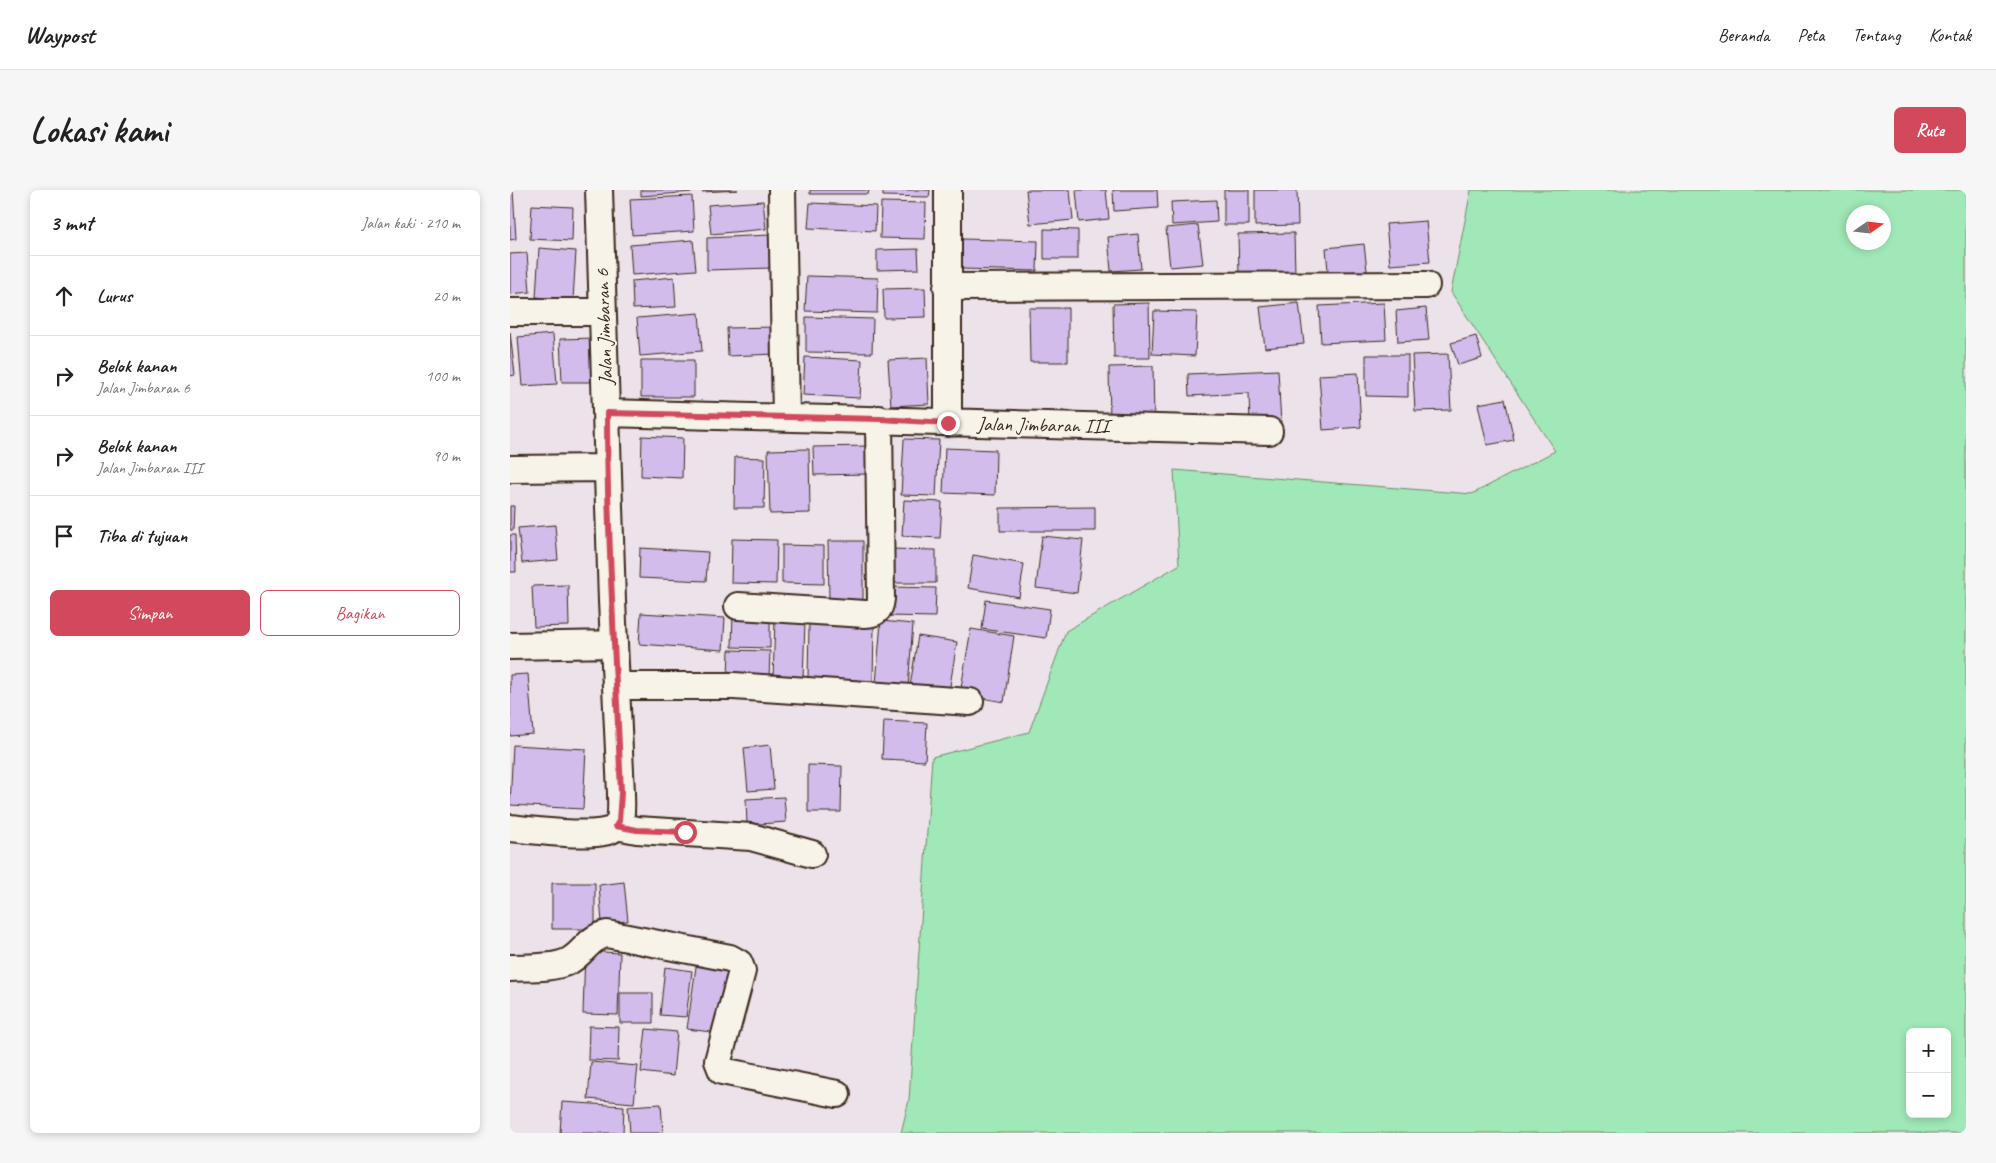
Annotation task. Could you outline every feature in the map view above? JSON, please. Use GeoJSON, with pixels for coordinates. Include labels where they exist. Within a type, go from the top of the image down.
{"type":"FeatureCollection","features":[{"type":"Feature","properties":{"kind":"street","name":"Jalan Jimbaran 6"},"geometry":{"type":"LineString","coordinates":[[599,190],[607,413],[607,468],[621,793],[619,821],[604,830]]}},
{"type":"Feature","properties":{"kind":"street"},"geometry":{"type":"LineString","coordinates":[[782,190],[786,417]]}},
{"type":"Feature","properties":{"kind":"street"},"geometry":{"type":"LineString","coordinates":[[948,190],[948,423]]}},
{"type":"Feature","properties":{"kind":"street"},"geometry":{"type":"LineString","coordinates":[[947,287],[1426,285]]}},
{"type":"Feature","properties":{"kind":"street"},"geometry":{"type":"LineString","coordinates":[[510,312],[602,312]]}},
{"type":"Feature","properties":{"kind":"street","name":"Jalan Jimbaran III"},"geometry":{"type":"LineString","coordinates":[[607,413],[1269,431]]}},
{"type":"Feature","properties":{"kind":"street"},"geometry":{"type":"LineString","coordinates":[[738,606],[865,614],[874,613],[879,608],[881,599],[880,419]]}},
{"type":"Feature","properties":{"kind":"street"},"geometry":{"type":"LineString","coordinates":[[510,469],[607,468]]}},
{"type":"Feature","properties":{"kind":"street"},"geometry":{"type":"LineString","coordinates":[[510,646],[614,644]]}},
{"type":"Feature","properties":{"kind":"street"},"geometry":{"type":"LineString","coordinates":[[616,686],[734,686],[970,702]]}},
{"type":"Feature","properties":{"kind":"street"},"geometry":{"type":"LineString","coordinates":[[510,828],[637,830],[751,837],[812,854]]}},
{"type":"Feature","properties":{"kind":"street"},"geometry":{"type":"LineString","coordinates":[[510,968],[563,963],[575,957],[598,936],[606,934],[730,958],[738,964],[742,971],[718,1061],[722,1070],[837,1094]]}},
{"type":"Feature","properties":{"kind":"green space"},"geometry":{"type":"Polygon","coordinates":[[[1471,190],[1966,190],[1966,1133],[901,1133],[909,1100],[932,757],[1029,732],[1066,631],[1179,565],[1174,470],[1472,494],[1555,451],[1451,292],[1471,190]]]}},
{"type":"Feature","properties":{"kind":"building"},"geometry":{"type":"Polygon","coordinates":[[[510,190],[513,190],[516,239],[510,240],[510,190]]]}},
{"type":"Feature","properties":{"kind":"building"},"geometry":{"type":"Polygon","coordinates":[[[641,190],[693,190],[693,192],[641,196],[641,190]]]}},
{"type":"Feature","properties":{"kind":"building"},"geometry":{"type":"Polygon","coordinates":[[[702,190],[738,190],[702,192],[702,190]]]}},
{"type":"Feature","properties":{"kind":"building"},"geometry":{"type":"Polygon","coordinates":[[[810,190],[869,190],[868,194],[810,194],[810,190]]]}},
{"type":"Feature","properties":{"kind":"building"},"geometry":{"type":"Polygon","coordinates":[[[883,190],[930,190],[929,197],[883,196],[883,190]]]}},
{"type":"Feature","properties":{"kind":"building"},"geometry":{"type":"Polygon","coordinates":[[[1026,190],[1070,190],[1073,220],[1030,224],[1026,190]]]}},
{"type":"Feature","properties":{"kind":"building"},"geometry":{"type":"Polygon","coordinates":[[[1076,190],[1106,190],[1109,219],[1079,222],[1076,190]]]}},
{"type":"Feature","properties":{"kind":"building"},"geometry":{"type":"Polygon","coordinates":[[[1113,190],[1157,190],[1158,208],[1114,211],[1113,190]]]}},
{"type":"Feature","properties":{"kind":"building"},"geometry":{"type":"Polygon","coordinates":[[[1224,190],[1249,190],[1249,225],[1224,225],[1224,190]]]}},
{"type":"Feature","properties":{"kind":"building"},"geometry":{"type":"Polygon","coordinates":[[[1255,190],[1297,190],[1298,225],[1255,226],[1255,190]]]}},
{"type":"Feature","properties":{"kind":"building"},"geometry":{"type":"Polygon","coordinates":[[[692,196],[694,231],[632,235],[630,199],[692,196]]]}},
{"type":"Feature","properties":{"kind":"building"},"geometry":{"type":"Polygon","coordinates":[[[1216,200],[1217,222],[1172,225],[1171,202],[1216,200]]]}},
{"type":"Feature","properties":{"kind":"building"},"geometry":{"type":"Polygon","coordinates":[[[763,201],[766,229],[711,234],[708,205],[763,201]]]}},
{"type":"Feature","properties":{"kind":"building"},"geometry":{"type":"Polygon","coordinates":[[[881,202],[926,203],[925,239],[880,238],[881,202]]]}},
{"type":"Feature","properties":{"kind":"building"},"geometry":{"type":"Polygon","coordinates":[[[810,203],[876,206],[875,231],[808,228],[810,203]]]}},
{"type":"Feature","properties":{"kind":"building"},"geometry":{"type":"Polygon","coordinates":[[[532,205],[573,207],[572,241],[530,239],[532,205]]]}},
{"type":"Feature","properties":{"kind":"building"},"geometry":{"type":"Polygon","coordinates":[[[1426,221],[1430,262],[1390,265],[1386,224],[1426,221]]]}},
{"type":"Feature","properties":{"kind":"building"},"geometry":{"type":"Polygon","coordinates":[[[1198,225],[1203,264],[1170,267],[1166,228],[1198,225]]]}},
{"type":"Feature","properties":{"kind":"building"},"geometry":{"type":"Polygon","coordinates":[[[1044,229],[1078,230],[1078,259],[1044,259],[1044,229]]]}},
{"type":"Feature","properties":{"kind":"building"},"geometry":{"type":"Polygon","coordinates":[[[1294,233],[1295,274],[1239,274],[1238,234],[1294,233]]]}},
{"type":"Feature","properties":{"kind":"building"},"geometry":{"type":"Polygon","coordinates":[[[1138,234],[1141,269],[1111,271],[1108,237],[1138,234]]]}},
{"type":"Feature","properties":{"kind":"building"},"geometry":{"type":"Polygon","coordinates":[[[770,235],[771,268],[707,270],[707,238],[770,235]]]}},
{"type":"Feature","properties":{"kind":"building"},"geometry":{"type":"Polygon","coordinates":[[[962,239],[1038,241],[1037,271],[961,269],[962,239]]]}},
{"type":"Feature","properties":{"kind":"building"},"geometry":{"type":"Polygon","coordinates":[[[693,240],[696,270],[632,275],[630,245],[693,240]]]}},
{"type":"Feature","properties":{"kind":"building"},"geometry":{"type":"Polygon","coordinates":[[[1364,244],[1368,279],[1329,283],[1326,248],[1364,244]]]}},
{"type":"Feature","properties":{"kind":"building"},"geometry":{"type":"Polygon","coordinates":[[[539,248],[576,251],[573,300],[536,297],[539,248]]]}},
{"type":"Feature","properties":{"kind":"building"},"geometry":{"type":"Polygon","coordinates":[[[918,249],[919,269],[877,270],[877,250],[918,249]]]}},
{"type":"Feature","properties":{"kind":"building"},"geometry":{"type":"Polygon","coordinates":[[[527,253],[530,292],[510,294],[510,254],[527,253]]]}},
{"type":"Feature","properties":{"kind":"building"},"geometry":{"type":"Polygon","coordinates":[[[807,276],[878,278],[877,313],[805,311],[807,276]]]}},
{"type":"Feature","properties":{"kind":"building"},"geometry":{"type":"Polygon","coordinates":[[[674,277],[676,307],[633,309],[632,281],[674,277]]]}},
{"type":"Feature","properties":{"kind":"building"},"geometry":{"type":"Polygon","coordinates":[[[925,288],[926,317],[884,318],[883,289],[925,288]]]}},
{"type":"Feature","properties":{"kind":"building"},"geometry":{"type":"Polygon","coordinates":[[[1149,303],[1150,358],[1114,358],[1113,304],[1149,303]]]}},
{"type":"Feature","properties":{"kind":"building"},"geometry":{"type":"Polygon","coordinates":[[[1299,303],[1304,344],[1265,348],[1260,307],[1299,303]]]}},
{"type":"Feature","properties":{"kind":"building"},"geometry":{"type":"Polygon","coordinates":[[[1384,303],[1386,340],[1321,343],[1319,306],[1384,303]]]}},
{"type":"Feature","properties":{"kind":"building"},"geometry":{"type":"Polygon","coordinates":[[[1029,308],[1068,308],[1068,362],[1030,362],[1029,308]]]}},
{"type":"Feature","properties":{"kind":"building"},"geometry":{"type":"Polygon","coordinates":[[[1426,308],[1429,340],[1398,342],[1396,311],[1426,308]]]}},
{"type":"Feature","properties":{"kind":"building"},"geometry":{"type":"Polygon","coordinates":[[[1154,311],[1197,312],[1195,356],[1152,354],[1154,311]]]}},
{"type":"Feature","properties":{"kind":"building"},"geometry":{"type":"Polygon","coordinates":[[[699,313],[702,351],[640,356],[637,318],[699,313]]]}},
{"type":"Feature","properties":{"kind":"building"},"geometry":{"type":"Polygon","coordinates":[[[806,317],[873,319],[872,353],[806,352],[806,317]]]}},
{"type":"Feature","properties":{"kind":"building"},"geometry":{"type":"Polygon","coordinates":[[[776,327],[776,354],[728,356],[727,328],[776,327]]]}},
{"type":"Feature","properties":{"kind":"building"},"geometry":{"type":"Polygon","coordinates":[[[510,332],[515,375],[510,376],[510,332]]]}},
{"type":"Feature","properties":{"kind":"building"},"geometry":{"type":"Polygon","coordinates":[[[553,334],[557,384],[522,386],[518,337],[553,334]]]}},
{"type":"Feature","properties":{"kind":"building"},"geometry":{"type":"Polygon","coordinates":[[[1476,336],[1482,358],[1458,365],[1451,343],[1476,336]]]}},
{"type":"Feature","properties":{"kind":"building"},"geometry":{"type":"Polygon","coordinates":[[[595,338],[597,382],[562,382],[560,339],[595,338]]]}},
{"type":"Feature","properties":{"kind":"building"},"geometry":{"type":"Polygon","coordinates":[[[1448,354],[1451,410],[1415,411],[1412,355],[1448,354]]]}},
{"type":"Feature","properties":{"kind":"building"},"geometry":{"type":"Polygon","coordinates":[[[1366,355],[1408,355],[1408,397],[1366,396],[1366,355]]]}},
{"type":"Feature","properties":{"kind":"building"},"geometry":{"type":"Polygon","coordinates":[[[805,357],[862,360],[860,398],[803,395],[805,357]]]}},
{"type":"Feature","properties":{"kind":"building"},"geometry":{"type":"Polygon","coordinates":[[[927,358],[929,404],[891,406],[888,360],[927,358]]]}},
{"type":"Feature","properties":{"kind":"building"},"geometry":{"type":"Polygon","coordinates":[[[641,360],[694,360],[694,397],[641,397],[641,360]]]}},
{"type":"Feature","properties":{"kind":"building"},"geometry":{"type":"Polygon","coordinates":[[[1153,366],[1154,420],[1110,421],[1109,367],[1153,366]]]}},
{"type":"Feature","properties":{"kind":"building"},"geometry":{"type":"Polygon","coordinates":[[[1278,370],[1281,424],[1250,425],[1249,393],[1189,396],[1188,374],[1278,370]]]}},
{"type":"Feature","properties":{"kind":"building"},"geometry":{"type":"Polygon","coordinates":[[[1358,373],[1361,427],[1323,430],[1319,375],[1358,373]]]}},
{"type":"Feature","properties":{"kind":"building"},"geometry":{"type":"Polygon","coordinates":[[[1505,399],[1514,440],[1487,445],[1478,404],[1505,399]]]}},
{"type":"Feature","properties":{"kind":"building"},"geometry":{"type":"Polygon","coordinates":[[[642,436],[683,438],[682,478],[641,476],[642,436]]]}},
{"type":"Feature","properties":{"kind":"building"},"geometry":{"type":"Polygon","coordinates":[[[904,439],[939,440],[936,496],[901,495],[904,439]]]}},
{"type":"Feature","properties":{"kind":"building"},"geometry":{"type":"Polygon","coordinates":[[[869,446],[870,474],[814,475],[813,447],[869,446]]]}},
{"type":"Feature","properties":{"kind":"building"},"geometry":{"type":"Polygon","coordinates":[[[945,448],[996,450],[995,495],[943,493],[945,448]]]}},
{"type":"Feature","properties":{"kind":"building"},"geometry":{"type":"Polygon","coordinates":[[[809,449],[810,513],[770,514],[768,450],[809,449]]]}},
{"type":"Feature","properties":{"kind":"building"},"geometry":{"type":"Polygon","coordinates":[[[735,457],[765,458],[764,508],[734,508],[735,457]]]}},
{"type":"Feature","properties":{"kind":"building"},"geometry":{"type":"Polygon","coordinates":[[[904,500],[942,502],[940,538],[902,536],[904,500]]]}},
{"type":"Feature","properties":{"kind":"building"},"geometry":{"type":"Polygon","coordinates":[[[510,506],[514,506],[513,530],[510,530],[510,506]]]}},
{"type":"Feature","properties":{"kind":"building"},"geometry":{"type":"Polygon","coordinates":[[[1095,507],[1095,531],[1000,531],[1000,508],[1095,507]]]}},
{"type":"Feature","properties":{"kind":"building"},"geometry":{"type":"Polygon","coordinates":[[[555,525],[558,560],[522,563],[518,528],[555,525]]]}},
{"type":"Feature","properties":{"kind":"building"},"geometry":{"type":"Polygon","coordinates":[[[510,535],[515,535],[516,572],[510,572],[510,535]]]}},
{"type":"Feature","properties":{"kind":"building"},"geometry":{"type":"Polygon","coordinates":[[[1042,536],[1083,540],[1077,593],[1036,588],[1042,536]]]}},
{"type":"Feature","properties":{"kind":"building"},"geometry":{"type":"Polygon","coordinates":[[[732,539],[777,540],[776,584],[731,583],[732,539]]]}},
{"type":"Feature","properties":{"kind":"building"},"geometry":{"type":"Polygon","coordinates":[[[828,541],[863,541],[863,600],[829,600],[828,541]]]}},
{"type":"Feature","properties":{"kind":"building"},"geometry":{"type":"Polygon","coordinates":[[[782,545],[824,546],[824,584],[782,583],[782,545]]]}},
{"type":"Feature","properties":{"kind":"building"},"geometry":{"type":"Polygon","coordinates":[[[640,548],[708,552],[706,581],[639,578],[640,548]]]}},
{"type":"Feature","properties":{"kind":"building"},"geometry":{"type":"Polygon","coordinates":[[[888,549],[936,550],[936,583],[888,583],[888,549]]]}},
{"type":"Feature","properties":{"kind":"building"},"geometry":{"type":"Polygon","coordinates":[[[973,555],[1024,564],[1019,597],[968,588],[973,555]]]}},
{"type":"Feature","properties":{"kind":"building"},"geometry":{"type":"Polygon","coordinates":[[[568,585],[569,626],[534,627],[532,586],[568,585]]]}},
{"type":"Feature","properties":{"kind":"building"},"geometry":{"type":"Polygon","coordinates":[[[889,587],[936,588],[935,617],[888,616],[889,587]]]}},
{"type":"Feature","properties":{"kind":"building"},"geometry":{"type":"Polygon","coordinates":[[[986,600],[1050,609],[1046,638],[982,629],[986,600]]]}},
{"type":"Feature","properties":{"kind":"building"},"geometry":{"type":"Polygon","coordinates":[[[733,612],[770,613],[770,648],[732,647],[733,612]]]}},
{"type":"Feature","properties":{"kind":"building"},"geometry":{"type":"Polygon","coordinates":[[[641,613],[725,618],[723,650],[639,644],[641,613]]]}},
{"type":"Feature","properties":{"kind":"building"},"geometry":{"type":"Polygon","coordinates":[[[775,621],[805,622],[803,679],[773,678],[775,621]]]}},
{"type":"Feature","properties":{"kind":"building"},"geometry":{"type":"Polygon","coordinates":[[[881,621],[913,624],[908,687],[876,684],[881,621]]]}},
{"type":"Feature","properties":{"kind":"building"},"geometry":{"type":"Polygon","coordinates":[[[809,624],[874,626],[873,681],[808,678],[809,624]]]}},
{"type":"Feature","properties":{"kind":"building"},"geometry":{"type":"Polygon","coordinates":[[[971,629],[1014,636],[1004,702],[960,694],[971,629]]]}},
{"type":"Feature","properties":{"kind":"building"},"geometry":{"type":"Polygon","coordinates":[[[918,636],[957,642],[949,692],[910,686],[918,636]]]}},
{"type":"Feature","properties":{"kind":"building"},"geometry":{"type":"Polygon","coordinates":[[[729,650],[770,651],[769,678],[728,677],[729,650]]]}},
{"type":"Feature","properties":{"kind":"building"},"geometry":{"type":"Polygon","coordinates":[[[528,674],[533,734],[510,736],[510,675],[528,674]]]}},
{"type":"Feature","properties":{"kind":"building"},"geometry":{"type":"Polygon","coordinates":[[[884,721],[927,723],[925,761],[882,759],[884,721]]]}},
{"type":"Feature","properties":{"kind":"building"},"geometry":{"type":"Polygon","coordinates":[[[513,745],[586,749],[583,809],[510,805],[513,745]]]}},
{"type":"Feature","properties":{"kind":"building"},"geometry":{"type":"Polygon","coordinates":[[[770,745],[774,789],[748,791],[744,748],[770,745]]]}},
{"type":"Feature","properties":{"kind":"building"},"geometry":{"type":"Polygon","coordinates":[[[808,765],[842,766],[841,812],[808,812],[808,765]]]}},
{"type":"Feature","properties":{"kind":"building"},"geometry":{"type":"Polygon","coordinates":[[[784,797],[786,822],[747,825],[746,799],[784,797]]]}},
{"type":"Feature","properties":{"kind":"building"},"geometry":{"type":"Polygon","coordinates":[[[624,882],[628,921],[602,923],[599,885],[624,882]]]}},
{"type":"Feature","properties":{"kind":"building"},"geometry":{"type":"Polygon","coordinates":[[[552,883],[595,883],[595,929],[552,929],[552,883]]]}},
{"type":"Feature","properties":{"kind":"building"},"geometry":{"type":"Polygon","coordinates":[[[585,951],[620,953],[618,1015],[583,1014],[585,951]]]}},
{"type":"Feature","properties":{"kind":"building"},"geometry":{"type":"Polygon","coordinates":[[[697,960],[729,965],[719,1033],[687,1029],[697,960]]]}},
{"type":"Feature","properties":{"kind":"building"},"geometry":{"type":"Polygon","coordinates":[[[665,967],[692,971],[686,1017],[660,1015],[665,967]]]}},
{"type":"Feature","properties":{"kind":"building"},"geometry":{"type":"Polygon","coordinates":[[[620,993],[653,993],[653,1023],[620,1023],[620,993]]]}},
{"type":"Feature","properties":{"kind":"building"},"geometry":{"type":"Polygon","coordinates":[[[589,1026],[619,1027],[618,1061],[588,1060],[589,1026]]]}},
{"type":"Feature","properties":{"kind":"building"},"geometry":{"type":"Polygon","coordinates":[[[646,1029],[677,1032],[673,1076],[641,1072],[646,1029]]]}},
{"type":"Feature","properties":{"kind":"building"},"geometry":{"type":"Polygon","coordinates":[[[591,1062],[638,1066],[634,1103],[588,1099],[591,1062]]]}},
{"type":"Feature","properties":{"kind":"building"},"geometry":{"type":"Polygon","coordinates":[[[562,1102],[624,1106],[623,1133],[560,1133],[562,1102]]]}},
{"type":"Feature","properties":{"kind":"building"},"geometry":{"type":"Polygon","coordinates":[[[661,1104],[663,1133],[630,1133],[628,1106],[661,1104]]]}},
{"type":"Feature","properties":{"kind":"route"},"geometry":{"type":"LineString","coordinates":[[685,832],[637,830],[616,826],[619,821],[621,793],[607,468],[607,413],[880,419],[948,423]]}}]}
